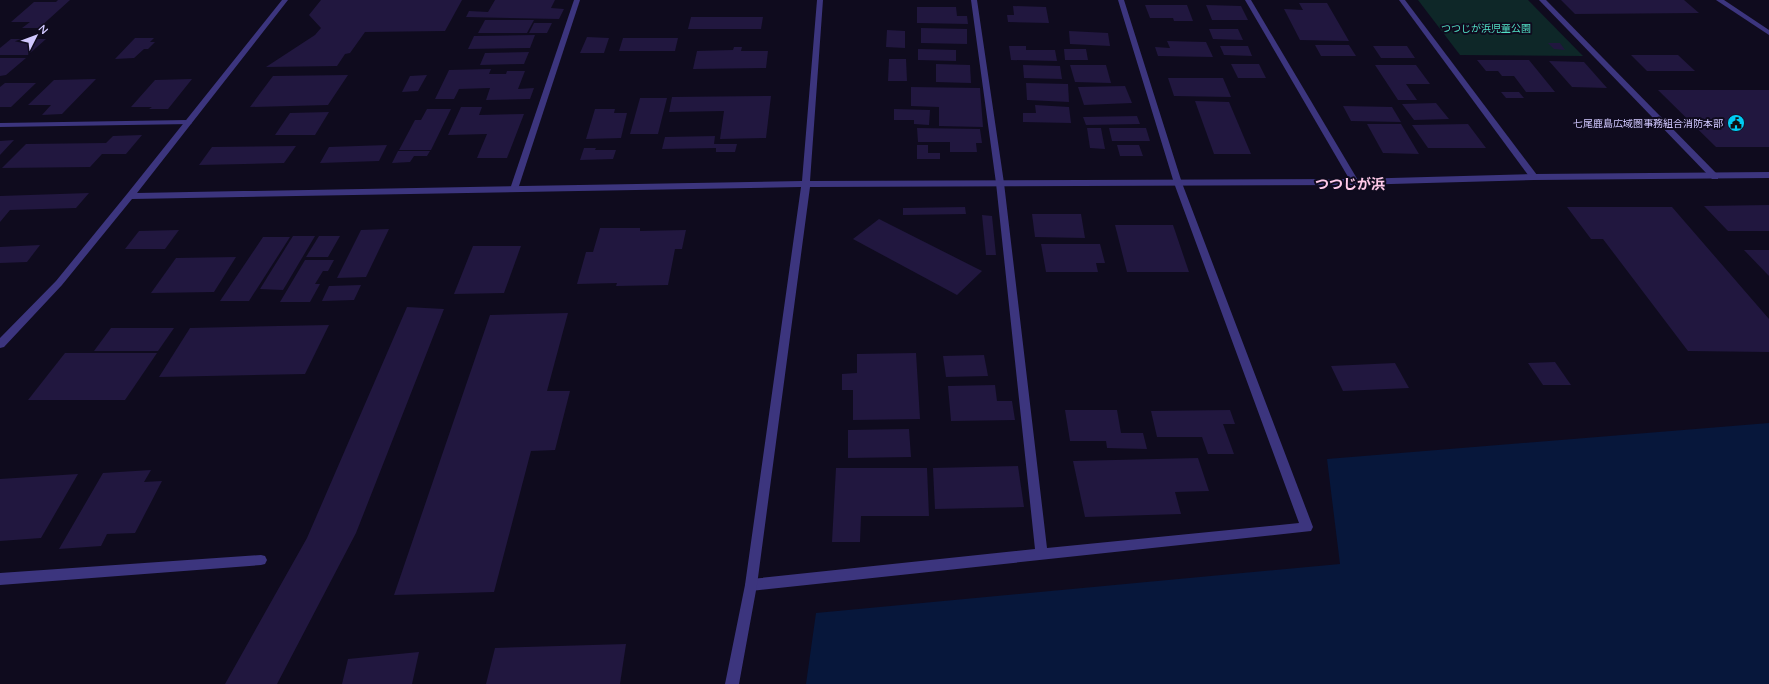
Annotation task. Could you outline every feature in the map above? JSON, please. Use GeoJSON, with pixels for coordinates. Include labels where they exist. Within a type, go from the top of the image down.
{"type":"FeatureCollection","features":[{"type":"Feature","properties":{"kind":"street"},"geometry":{"type":"LineString","coordinates":[[0,344],[59,283],[285,0]]}},
{"type":"Feature","properties":{"kind":"street"},"geometry":{"type":"LineString","coordinates":[[514,189],[577,0]]}},
{"type":"Feature","properties":{"kind":"street"},"geometry":{"type":"LineString","coordinates":[[732,684],[751,585],[806,184],[820,0]]}},
{"type":"Feature","properties":{"kind":"street"},"geometry":{"type":"LineString","coordinates":[[974,0],[1000,184],[1042,554]]}},
{"type":"Feature","properties":{"kind":"street"},"geometry":{"type":"LineString","coordinates":[[751,585],[1306,527],[1178,183],[1121,0]]}},
{"type":"Feature","properties":{"kind":"street"},"geometry":{"type":"LineString","coordinates":[[1248,0],[1356,182]]}},
{"type":"Feature","properties":{"kind":"street"},"geometry":{"type":"LineString","coordinates":[[1402,0],[1534,177]]}},
{"type":"Feature","properties":{"kind":"street"},"geometry":{"type":"LineString","coordinates":[[1542,0],[1715,177]]}},
{"type":"Feature","properties":{"kind":"street"},"geometry":{"type":"LineString","coordinates":[[1719,0],[1769,33]]}},
{"type":"Feature","properties":{"kind":"street"},"geometry":{"type":"LineString","coordinates":[[0,125],[188,122]]}},
{"type":"Feature","properties":{"kind":"street"},"geometry":{"type":"LineString","coordinates":[[130,196],[806,184],[1356,182],[1534,177],[1715,177],[1769,175]]}},
{"type":"Feature","properties":{"kind":"street"},"geometry":{"type":"LineString","coordinates":[[0,579],[261,560]]}},
{"type":"Feature","properties":{"kind":"green space","name":"つつじが浜児童公園"},"geometry":{"type":"Polygon","coordinates":[[[1418,0],[1528,0],[1583,56],[1460,55],[1418,0]]]}},
{"type":"Feature","properties":{"kind":"water"},"geometry":{"type":"Polygon","coordinates":[[[1769,423],[1769,684],[806,684],[816,613],[1340,564],[1327,459],[1769,423]]]}},
{"type":"Feature","properties":{"kind":"building"},"geometry":{"type":"Polygon","coordinates":[[[58,0],[70,0],[39,28],[22,28],[30,22],[11,22],[34,2],[56,2],[58,0]]]}},
{"type":"Feature","properties":{"kind":"building"},"geometry":{"type":"Polygon","coordinates":[[[321,0],[462,0],[445,31],[365,32],[350,53],[345,54],[337,66],[266,67],[315,35],[321,28],[309,15],[321,0]]]}},
{"type":"Feature","properties":{"kind":"building"},"geometry":{"type":"Polygon","coordinates":[[[495,0],[555,0],[551,8],[564,9],[559,19],[466,17],[469,11],[488,12],[495,0]]]}},
{"type":"Feature","properties":{"kind":"building"},"geometry":{"type":"Polygon","coordinates":[[[1561,0],[1684,0],[1699,13],[1575,14],[1561,0]]]}},
{"type":"Feature","properties":{"kind":"building"},"geometry":{"type":"Polygon","coordinates":[[[1299,3],[1327,3],[1349,41],[1300,40],[1284,9],[1303,10],[1299,3]]]}},
{"type":"Feature","properties":{"kind":"building"},"geometry":{"type":"Polygon","coordinates":[[[1145,5],[1187,5],[1193,21],[1174,21],[1173,18],[1150,18],[1145,5]]]}},
{"type":"Feature","properties":{"kind":"building"},"geometry":{"type":"Polygon","coordinates":[[[1206,5],[1241,6],[1248,20],[1212,20],[1206,5]]]}},
{"type":"Feature","properties":{"kind":"building"},"geometry":{"type":"Polygon","coordinates":[[[1013,6],[1046,7],[1049,23],[1008,22],[1007,15],[1014,15],[1013,6]]]}},
{"type":"Feature","properties":{"kind":"building"},"geometry":{"type":"Polygon","coordinates":[[[917,7],[956,7],[957,16],[967,16],[968,24],[917,23],[917,7]]]}},
{"type":"Feature","properties":{"kind":"building"},"geometry":{"type":"Polygon","coordinates":[[[691,17],[763,17],[761,29],[688,29],[691,17]]]}},
{"type":"Feature","properties":{"kind":"building"},"geometry":{"type":"Polygon","coordinates":[[[485,20],[534,20],[527,33],[478,33],[485,20]]]}},
{"type":"Feature","properties":{"kind":"building"},"geometry":{"type":"Polygon","coordinates":[[[534,23],[552,23],[547,33],[529,33],[534,23]]]}},
{"type":"Feature","properties":{"kind":"building"},"geometry":{"type":"Polygon","coordinates":[[[921,28],[967,29],[967,44],[921,43],[921,28]]]}},
{"type":"Feature","properties":{"kind":"building"},"geometry":{"type":"Polygon","coordinates":[[[1209,29],[1238,29],[1243,40],[1213,39],[1209,29]]]}},
{"type":"Feature","properties":{"kind":"building"},"geometry":{"type":"Polygon","coordinates":[[[887,30],[905,31],[905,48],[886,47],[887,30]]]}},
{"type":"Feature","properties":{"kind":"building"},"geometry":{"type":"Polygon","coordinates":[[[1069,31],[1108,33],[1110,46],[1070,44],[1069,31]]]}},
{"type":"Feature","properties":{"kind":"building"},"geometry":{"type":"Polygon","coordinates":[[[535,35],[530,48],[468,49],[474,36],[535,35]]]}},
{"type":"Feature","properties":{"kind":"building"},"geometry":{"type":"Polygon","coordinates":[[[587,37],[609,38],[604,53],[580,53],[587,37]]]}},
{"type":"Feature","properties":{"kind":"building"},"geometry":{"type":"Polygon","coordinates":[[[135,38],[154,38],[150,42],[155,42],[148,49],[144,49],[134,58],[115,59],[135,38]]]}},
{"type":"Feature","properties":{"kind":"building"},"geometry":{"type":"Polygon","coordinates":[[[623,38],[678,38],[675,51],[619,51],[623,38]]]}},
{"type":"Feature","properties":{"kind":"building"},"geometry":{"type":"Polygon","coordinates":[[[11,39],[46,39],[28,55],[0,55],[0,48],[11,39]]]}},
{"type":"Feature","properties":{"kind":"building"},"geometry":{"type":"Polygon","coordinates":[[[1167,41],[1206,42],[1213,57],[1158,56],[1155,47],[1170,48],[1167,41]]]}},
{"type":"Feature","properties":{"kind":"building"},"geometry":{"type":"Polygon","coordinates":[[[1548,43],[1560,43],[1565,50],[1554,49],[1548,43]]]}},
{"type":"Feature","properties":{"kind":"building"},"geometry":{"type":"Polygon","coordinates":[[[1315,45],[1349,45],[1356,56],[1321,56],[1315,45]]]}},
{"type":"Feature","properties":{"kind":"building"},"geometry":{"type":"Polygon","coordinates":[[[1009,46],[1026,46],[1026,50],[1055,50],[1057,61],[1011,60],[1009,46]]]}},
{"type":"Feature","properties":{"kind":"building"},"geometry":{"type":"Polygon","coordinates":[[[1220,46],[1248,46],[1252,56],[1224,55],[1220,46]]]}},
{"type":"Feature","properties":{"kind":"building"},"geometry":{"type":"Polygon","coordinates":[[[1373,46],[1407,46],[1415,58],[1381,58],[1373,46]]]}},
{"type":"Feature","properties":{"kind":"building"},"geometry":{"type":"Polygon","coordinates":[[[734,47],[742,47],[741,51],[768,51],[766,68],[693,69],[697,51],[733,50],[734,47]]]}},
{"type":"Feature","properties":{"kind":"building"},"geometry":{"type":"Polygon","coordinates":[[[918,49],[956,50],[956,61],[918,60],[918,49]]]}},
{"type":"Feature","properties":{"kind":"building"},"geometry":{"type":"Polygon","coordinates":[[[1064,49],[1086,49],[1088,60],[1065,60],[1064,49]]]}},
{"type":"Feature","properties":{"kind":"building"},"geometry":{"type":"Polygon","coordinates":[[[529,52],[524,64],[480,65],[485,53],[529,52]]]}},
{"type":"Feature","properties":{"kind":"building"},"geometry":{"type":"Polygon","coordinates":[[[1631,55],[1678,55],[1695,71],[1647,71],[1631,55]]]}},
{"type":"Feature","properties":{"kind":"building"},"geometry":{"type":"Polygon","coordinates":[[[0,58],[26,58],[6,75],[0,76],[0,58]]]}},
{"type":"Feature","properties":{"kind":"building"},"geometry":{"type":"Polygon","coordinates":[[[889,59],[906,59],[907,81],[888,81],[889,59]]]}},
{"type":"Feature","properties":{"kind":"building"},"geometry":{"type":"Polygon","coordinates":[[[1477,60],[1529,60],[1555,92],[1526,92],[1514,76],[1502,76],[1498,71],[1486,71],[1477,60]]]}},
{"type":"Feature","properties":{"kind":"building"},"geometry":{"type":"Polygon","coordinates":[[[1549,61],[1584,62],[1607,88],[1572,87],[1549,61]]]}},
{"type":"Feature","properties":{"kind":"building"},"geometry":{"type":"Polygon","coordinates":[[[936,64],[970,65],[971,83],[936,82],[936,64]]]}},
{"type":"Feature","properties":{"kind":"building"},"geometry":{"type":"Polygon","coordinates":[[[1231,64],[1259,64],[1266,78],[1238,78],[1231,64]]]}},
{"type":"Feature","properties":{"kind":"building"},"geometry":{"type":"Polygon","coordinates":[[[1023,65],[1060,66],[1062,79],[1024,78],[1023,65]]]}},
{"type":"Feature","properties":{"kind":"building"},"geometry":{"type":"Polygon","coordinates":[[[1070,65],[1106,65],[1111,83],[1075,82],[1070,65]]]}},
{"type":"Feature","properties":{"kind":"building"},"geometry":{"type":"Polygon","coordinates":[[[1375,65],[1416,65],[1430,84],[1406,84],[1417,100],[1398,100],[1375,65]]]}},
{"type":"Feature","properties":{"kind":"building"},"geometry":{"type":"Polygon","coordinates":[[[491,69],[489,74],[506,74],[507,71],[525,71],[518,89],[534,88],[530,99],[486,100],[490,88],[459,89],[454,99],[435,99],[449,70],[491,69]]]}},
{"type":"Feature","properties":{"kind":"building"},"geometry":{"type":"Polygon","coordinates":[[[348,75],[328,105],[250,107],[273,76],[348,75]]]}},
{"type":"Feature","properties":{"kind":"building"},"geometry":{"type":"Polygon","coordinates":[[[427,75],[418,91],[402,92],[410,76],[427,75]]]}},
{"type":"Feature","properties":{"kind":"building"},"geometry":{"type":"Polygon","coordinates":[[[1168,78],[1223,78],[1231,97],[1174,96],[1168,78]]]}},
{"type":"Feature","properties":{"kind":"building"},"geometry":{"type":"Polygon","coordinates":[[[96,79],[62,114],[42,115],[51,105],[28,105],[54,80],[96,79]]]}},
{"type":"Feature","properties":{"kind":"building"},"geometry":{"type":"Polygon","coordinates":[[[192,79],[168,109],[131,107],[155,80],[192,79]]]}},
{"type":"Feature","properties":{"kind":"building"},"geometry":{"type":"Polygon","coordinates":[[[5,83],[36,83],[11,107],[0,107],[0,87],[5,83]]]}},
{"type":"Feature","properties":{"kind":"building"},"geometry":{"type":"Polygon","coordinates":[[[1026,83],[1068,84],[1069,102],[1027,100],[1026,83]]]}},
{"type":"Feature","properties":{"kind":"building"},"geometry":{"type":"Polygon","coordinates":[[[1125,86],[1132,103],[1084,105],[1078,87],[1125,86]]]}},
{"type":"Feature","properties":{"kind":"building"},"geometry":{"type":"Polygon","coordinates":[[[911,87],[980,88],[983,127],[939,126],[939,107],[911,106],[911,87]]]}},
{"type":"Feature","properties":{"kind":"building"},"geometry":{"type":"Polygon","coordinates":[[[1658,90],[1769,90],[1769,147],[1716,147],[1658,90]]]}},
{"type":"Feature","properties":{"kind":"building"},"geometry":{"type":"Polygon","coordinates":[[[1501,92],[1519,92],[1524,98],[1506,98],[1501,92]]]}},
{"type":"Feature","properties":{"kind":"building"},"geometry":{"type":"Polygon","coordinates":[[[771,96],[766,138],[720,139],[724,111],[669,112],[672,97],[771,96]]]}},
{"type":"Feature","properties":{"kind":"building"},"geometry":{"type":"Polygon","coordinates":[[[640,98],[667,98],[658,134],[630,134],[640,98]]]}},
{"type":"Feature","properties":{"kind":"building"},"geometry":{"type":"Polygon","coordinates":[[[1195,101],[1229,102],[1251,154],[1214,154],[1195,101]]]}},
{"type":"Feature","properties":{"kind":"building"},"geometry":{"type":"Polygon","coordinates":[[[1436,103],[1449,119],[1414,120],[1402,104],[1436,103]]]}},
{"type":"Feature","properties":{"kind":"building"},"geometry":{"type":"Polygon","coordinates":[[[1035,105],[1069,107],[1071,123],[1023,122],[1023,113],[1036,113],[1035,105]]]}},
{"type":"Feature","properties":{"kind":"building"},"geometry":{"type":"Polygon","coordinates":[[[1343,106],[1392,107],[1401,122],[1351,121],[1343,106]]]}},
{"type":"Feature","properties":{"kind":"building"},"geometry":{"type":"Polygon","coordinates":[[[461,107],[482,107],[479,115],[524,114],[507,158],[477,158],[487,134],[448,135],[461,107]]]}},
{"type":"Feature","properties":{"kind":"building"},"geometry":{"type":"Polygon","coordinates":[[[427,109],[451,109],[431,150],[399,150],[415,120],[421,120],[427,109]]]}},
{"type":"Feature","properties":{"kind":"building"},"geometry":{"type":"Polygon","coordinates":[[[595,109],[615,109],[614,113],[627,113],[621,138],[586,139],[595,109]]]}},
{"type":"Feature","properties":{"kind":"building"},"geometry":{"type":"Polygon","coordinates":[[[894,109],[930,110],[929,125],[914,124],[914,120],[894,120],[894,109]]]}},
{"type":"Feature","properties":{"kind":"building"},"geometry":{"type":"Polygon","coordinates":[[[329,112],[315,135],[275,135],[290,113],[329,112]]]}},
{"type":"Feature","properties":{"kind":"building"},"geometry":{"type":"Polygon","coordinates":[[[1137,116],[1140,124],[1086,125],[1083,117],[1137,116]]]}},
{"type":"Feature","properties":{"kind":"building"},"geometry":{"type":"Polygon","coordinates":[[[1367,124],[1401,124],[1419,154],[1383,153],[1367,124]]]}},
{"type":"Feature","properties":{"kind":"building"},"geometry":{"type":"Polygon","coordinates":[[[1468,124],[1486,148],[1428,148],[1412,125],[1468,124]]]}},
{"type":"Feature","properties":{"kind":"building"},"geometry":{"type":"Polygon","coordinates":[[[917,128],[980,129],[982,143],[976,143],[977,152],[950,152],[950,142],[918,142],[917,128]]]}},
{"type":"Feature","properties":{"kind":"building"},"geometry":{"type":"Polygon","coordinates":[[[1087,128],[1101,128],[1105,149],[1090,148],[1087,128]]]}},
{"type":"Feature","properties":{"kind":"building"},"geometry":{"type":"Polygon","coordinates":[[[1109,128],[1146,128],[1150,141],[1112,141],[1109,128]]]}},
{"type":"Feature","properties":{"kind":"building"},"geometry":{"type":"Polygon","coordinates":[[[142,135],[126,154],[102,154],[90,167],[2,168],[26,144],[106,143],[113,136],[142,135]]]}},
{"type":"Feature","properties":{"kind":"building"},"geometry":{"type":"Polygon","coordinates":[[[715,136],[714,144],[737,144],[735,152],[716,152],[716,148],[662,149],[665,137],[715,136]]]}},
{"type":"Feature","properties":{"kind":"building"},"geometry":{"type":"Polygon","coordinates":[[[14,140],[0,155],[0,141],[14,140]]]}},
{"type":"Feature","properties":{"kind":"building"},"geometry":{"type":"Polygon","coordinates":[[[387,145],[379,161],[320,163],[329,147],[387,145]]]}},
{"type":"Feature","properties":{"kind":"building"},"geometry":{"type":"Polygon","coordinates":[[[917,145],[928,145],[928,153],[940,153],[940,159],[917,159],[917,145]]]}},
{"type":"Feature","properties":{"kind":"building"},"geometry":{"type":"Polygon","coordinates":[[[1117,145],[1139,145],[1143,156],[1120,156],[1117,145]]]}},
{"type":"Feature","properties":{"kind":"building"},"geometry":{"type":"Polygon","coordinates":[[[296,146],[284,163],[199,165],[212,147],[296,146]]]}},
{"type":"Feature","properties":{"kind":"building"},"geometry":{"type":"Polygon","coordinates":[[[584,148],[596,148],[595,150],[616,150],[613,159],[580,160],[584,148]]]}},
{"type":"Feature","properties":{"kind":"building"},"geometry":{"type":"Polygon","coordinates":[[[398,151],[430,151],[427,156],[414,156],[410,162],[392,163],[398,151]]]}},
{"type":"Feature","properties":{"kind":"building"},"geometry":{"type":"Polygon","coordinates":[[[89,193],[76,208],[10,210],[0,222],[0,196],[89,193]]]}},
{"type":"Feature","properties":{"kind":"building"},"geometry":{"type":"Polygon","coordinates":[[[1769,205],[1769,231],[1728,231],[1704,206],[1769,205]]]}},
{"type":"Feature","properties":{"kind":"building"},"geometry":{"type":"Polygon","coordinates":[[[965,207],[966,214],[903,215],[903,208],[965,207]]]}},
{"type":"Feature","properties":{"kind":"building"},"geometry":{"type":"Polygon","coordinates":[[[1567,207],[1672,207],[1769,319],[1769,352],[1688,351],[1603,239],[1591,239],[1567,207]]]}},
{"type":"Feature","properties":{"kind":"building"},"geometry":{"type":"Polygon","coordinates":[[[1032,214],[1081,214],[1085,238],[1035,237],[1032,214]]]}},
{"type":"Feature","properties":{"kind":"building"},"geometry":{"type":"Polygon","coordinates":[[[982,215],[992,216],[996,255],[986,255],[982,215]]]}},
{"type":"Feature","properties":{"kind":"building"},"geometry":{"type":"Polygon","coordinates":[[[879,219],[982,271],[957,295],[853,239],[879,219]]]}},
{"type":"Feature","properties":{"kind":"building"},"geometry":{"type":"Polygon","coordinates":[[[1115,225],[1173,225],[1189,272],[1127,272],[1115,225]]]}},
{"type":"Feature","properties":{"kind":"building"},"geometry":{"type":"Polygon","coordinates":[[[600,228],[640,228],[640,231],[686,230],[682,249],[675,249],[668,285],[616,286],[617,283],[577,284],[586,252],[593,252],[600,228]]]}},
{"type":"Feature","properties":{"kind":"building"},"geometry":{"type":"Polygon","coordinates":[[[389,229],[366,277],[337,278],[361,230],[389,229]]]}},
{"type":"Feature","properties":{"kind":"building"},"geometry":{"type":"Polygon","coordinates":[[[179,230],[165,249],[125,249],[139,231],[179,230]]]}},
{"type":"Feature","properties":{"kind":"building"},"geometry":{"type":"Polygon","coordinates":[[[293,236],[315,236],[283,290],[260,289],[293,236]]]}},
{"type":"Feature","properties":{"kind":"building"},"geometry":{"type":"Polygon","coordinates":[[[319,236],[340,236],[328,257],[306,257],[319,236]]]}},
{"type":"Feature","properties":{"kind":"building"},"geometry":{"type":"Polygon","coordinates":[[[263,237],[290,237],[249,301],[220,301],[263,237]]]}},
{"type":"Feature","properties":{"kind":"building"},"geometry":{"type":"Polygon","coordinates":[[[1041,244],[1100,244],[1105,263],[1096,263],[1098,272],[1046,272],[1041,244]]]}},
{"type":"Feature","properties":{"kind":"building"},"geometry":{"type":"Polygon","coordinates":[[[40,245],[27,262],[0,263],[0,247],[40,245]]]}},
{"type":"Feature","properties":{"kind":"building"},"geometry":{"type":"Polygon","coordinates":[[[473,246],[521,246],[504,293],[454,294],[473,246]]]}},
{"type":"Feature","properties":{"kind":"building"},"geometry":{"type":"Polygon","coordinates":[[[1744,250],[1769,250],[1769,276],[1744,250]]]}},
{"type":"Feature","properties":{"kind":"building"},"geometry":{"type":"Polygon","coordinates":[[[236,257],[214,292],[151,293],[176,258],[236,257]]]}},
{"type":"Feature","properties":{"kind":"building"},"geometry":{"type":"Polygon","coordinates":[[[305,260],[334,260],[328,271],[323,271],[315,284],[320,284],[310,302],[280,302],[305,260]]]}},
{"type":"Feature","properties":{"kind":"building"},"geometry":{"type":"Polygon","coordinates":[[[361,285],[354,300],[322,301],[329,286],[361,285]]]}},
{"type":"Feature","properties":{"kind":"building"},"geometry":{"type":"Polygon","coordinates":[[[407,307],[444,309],[356,533],[277,684],[225,684],[307,538],[407,307]]]}},
{"type":"Feature","properties":{"kind":"building"},"geometry":{"type":"Polygon","coordinates":[[[568,313],[547,391],[570,391],[555,450],[531,451],[494,592],[394,595],[490,315],[568,313]]]}},
{"type":"Feature","properties":{"kind":"building"},"geometry":{"type":"Polygon","coordinates":[[[329,325],[305,374],[159,377],[190,328],[329,325]]]}},
{"type":"Feature","properties":{"kind":"building"},"geometry":{"type":"Polygon","coordinates":[[[111,328],[174,328],[158,351],[94,351],[111,328]]]}},
{"type":"Feature","properties":{"kind":"building"},"geometry":{"type":"Polygon","coordinates":[[[65,353],[157,353],[125,400],[28,400],[65,353]]]}},
{"type":"Feature","properties":{"kind":"building"},"geometry":{"type":"Polygon","coordinates":[[[916,353],[920,419],[853,420],[853,390],[842,390],[842,374],[857,373],[857,354],[916,353]]]}},
{"type":"Feature","properties":{"kind":"building"},"geometry":{"type":"Polygon","coordinates":[[[984,355],[988,376],[946,377],[943,356],[984,355]]]}},
{"type":"Feature","properties":{"kind":"building"},"geometry":{"type":"Polygon","coordinates":[[[1555,362],[1571,385],[1543,385],[1528,363],[1555,362]]]}},
{"type":"Feature","properties":{"kind":"building"},"geometry":{"type":"Polygon","coordinates":[[[1395,363],[1409,388],[1343,391],[1331,366],[1395,363]]]}},
{"type":"Feature","properties":{"kind":"building"},"geometry":{"type":"Polygon","coordinates":[[[995,385],[997,401],[1012,401],[1015,420],[951,421],[948,386],[995,385]]]}},
{"type":"Feature","properties":{"kind":"building"},"geometry":{"type":"Polygon","coordinates":[[[1065,410],[1117,410],[1121,433],[1143,433],[1147,449],[1107,448],[1106,441],[1070,441],[1065,410]]]}},
{"type":"Feature","properties":{"kind":"building"},"geometry":{"type":"Polygon","coordinates":[[[1230,410],[1235,424],[1223,424],[1234,454],[1208,454],[1202,437],[1157,437],[1151,411],[1230,410]]]}},
{"type":"Feature","properties":{"kind":"building"},"geometry":{"type":"Polygon","coordinates":[[[909,429],[911,457],[848,458],[848,430],[909,429]]]}},
{"type":"Feature","properties":{"kind":"building"},"geometry":{"type":"Polygon","coordinates":[[[1198,458],[1209,491],[1175,492],[1181,514],[1085,517],[1073,461],[1198,458]]]}},
{"type":"Feature","properties":{"kind":"building"},"geometry":{"type":"Polygon","coordinates":[[[1018,466],[1024,507],[935,509],[933,468],[1018,466]]]}},
{"type":"Feature","properties":{"kind":"building"},"geometry":{"type":"Polygon","coordinates":[[[836,468],[927,468],[929,516],[861,516],[860,542],[832,542],[836,468]]]}},
{"type":"Feature","properties":{"kind":"building"},"geometry":{"type":"Polygon","coordinates":[[[151,470],[144,482],[162,481],[135,533],[107,534],[101,546],[59,549],[103,473],[151,470]]]}},
{"type":"Feature","properties":{"kind":"building"},"geometry":{"type":"Polygon","coordinates":[[[78,474],[41,538],[0,541],[0,479],[78,474]]]}},
{"type":"Feature","properties":{"kind":"building"},"geometry":{"type":"Polygon","coordinates":[[[626,644],[620,684],[486,684],[495,648],[626,644]]]}},
{"type":"Feature","properties":{"kind":"building"},"geometry":{"type":"Polygon","coordinates":[[[419,652],[412,684],[342,684],[348,659],[419,652]]]}},
{"type":"Feature","properties":{"kind":"place","name":"七尾鹿島広域圏事務組合消防本部"},"geometry":{"type":"Point","coordinates":[1736,123]}},
{"type":"Feature","properties":{"kind":"district","name":"つつじが浜"},"geometry":{"type":"Point","coordinates":[1350,184]}}]}
